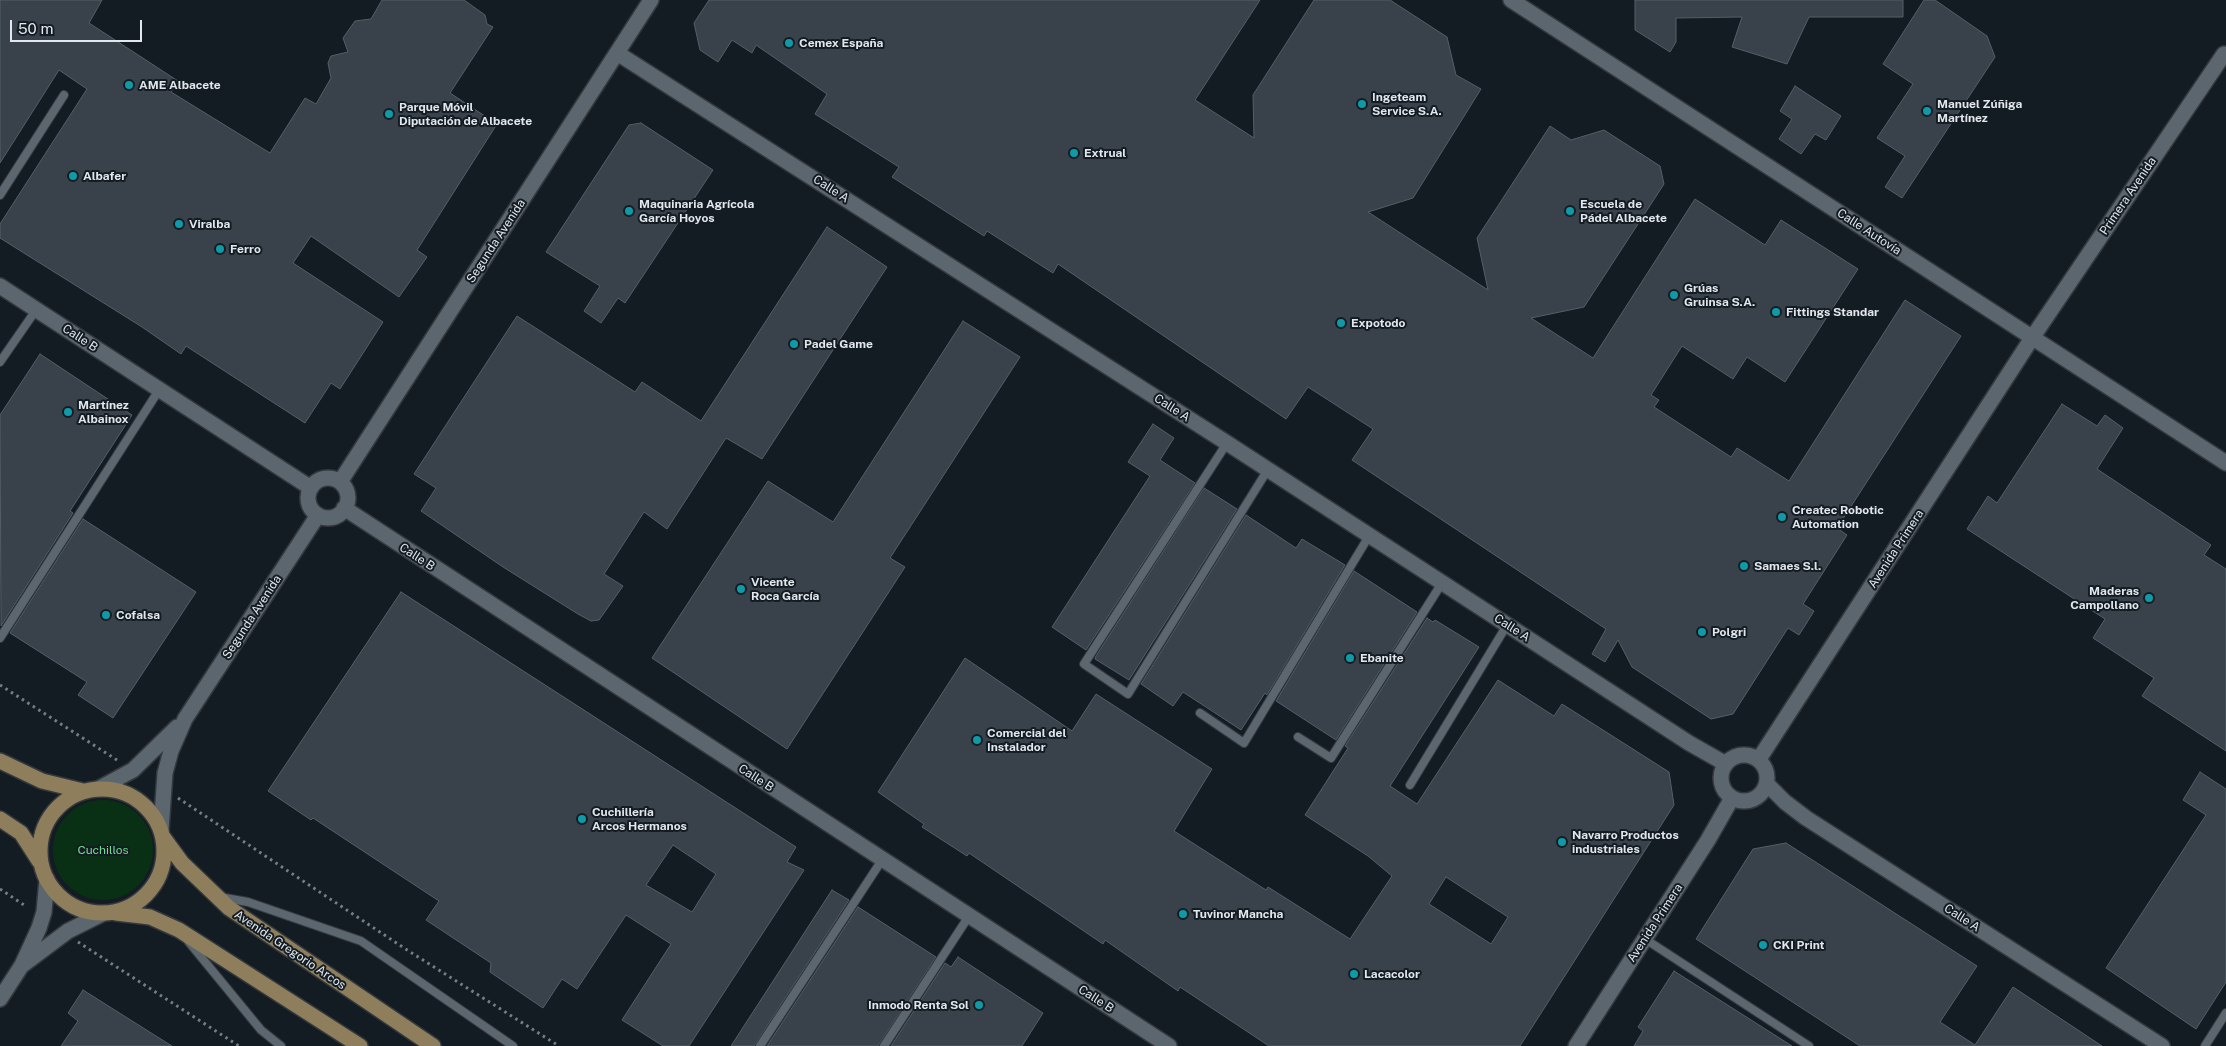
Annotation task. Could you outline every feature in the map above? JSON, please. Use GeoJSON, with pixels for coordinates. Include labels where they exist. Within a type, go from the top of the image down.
{"type":"FeatureCollection","features":[{"type":"Feature","properties":{"kind":"main road"},"geometry":{"type":"LineString","coordinates":[[0,761],[42,781],[90,790],[108,789],[132,796],[154,817],[162,833],[164,858],[157,878],[146,894],[127,907],[107,913]]}},
{"type":"Feature","properties":{"kind":"main road"},"geometry":{"type":"LineString","coordinates":[[40,864],[40,838],[48,818],[61,803],[90,790]]}},
{"type":"Feature","properties":{"kind":"main road"},"geometry":{"type":"LineString","coordinates":[[0,819],[21,833],[36,854],[51,887],[72,906],[91,912],[150,917],[179,930],[360,1046]]}},
{"type":"Feature","properties":{"kind":"main road","name":"Avenida Gregorio Arcos"},"geometry":{"type":"LineString","coordinates":[[162,833],[182,863],[228,908],[433,1046]]}},
{"type":"Feature","properties":{"kind":"street","name":"Segunda Avenida"},"geometry":{"type":"LineString","coordinates":[[340,482],[651,0]]}},
{"type":"Feature","properties":{"kind":"street","name":"Calle Autovía"},"geometry":{"type":"LineString","coordinates":[[1512,0],[2226,463]]}},
{"type":"Feature","properties":{"kind":"street","name":"Calle A"},"geometry":{"type":"LineString","coordinates":[[618,53],[1227,443],[1267,471],[1689,743],[1726,764]]}},
{"type":"Feature","properties":{"kind":"street","name":"Primera Avenida"},"geometry":{"type":"LineString","coordinates":[[2032,338],[2224,54]]}},
{"type":"Feature","properties":{"kind":"street","name":"Calle B"},"geometry":{"type":"LineString","coordinates":[[0,286],[311,488]]}},
{"type":"Feature","properties":{"kind":"street","name":"Avenida Primera"},"geometry":{"type":"LineString","coordinates":[[1759,759],[2032,338]]}},
{"type":"Feature","properties":{"kind":"street"},"geometry":{"type":"LineString","coordinates":[[321,479],[334,479],[340,482],[347,495],[344,508],[333,517],[318,515],[310,506],[308,500],[311,488],[321,479]]}},
{"type":"Feature","properties":{"kind":"street","name":"Calle B"},"geometry":{"type":"LineString","coordinates":[[344,508],[1169,1046]]}},
{"type":"Feature","properties":{"kind":"street","name":"Segunda Avenida"},"geometry":{"type":"LineString","coordinates":[[185,719],[318,515]]}},
{"type":"Feature","properties":{"kind":"street"},"geometry":{"type":"LineString","coordinates":[[90,790],[133,770],[185,719]]}},
{"type":"Feature","properties":{"kind":"street"},"geometry":{"type":"LineString","coordinates":[[162,833],[165,773],[171,751],[185,719]]}},
{"type":"Feature","properties":{"kind":"street"},"geometry":{"type":"LineString","coordinates":[[1745,754],[1759,759],[1767,770],[1767,784],[1764,790],[1753,800],[1746,801],[1732,798],[1725,791],[1721,782],[1721,772],[1726,764],[1738,755],[1745,754]]}},
{"type":"Feature","properties":{"kind":"street","name":"Calle A"},"geometry":{"type":"LineString","coordinates":[[1767,784],[1785,802],[1806,818],[2162,1046]]}},
{"type":"Feature","properties":{"kind":"street","name":"Avenida Primera"},"geometry":{"type":"LineString","coordinates":[[1576,1046],[1732,798]]}},
{"type":"Feature","properties":{"kind":"street"},"geometry":{"type":"LineString","coordinates":[[0,999],[22,965],[44,912],[47,879]]}},
{"type":"Feature","properties":{"kind":"street"},"geometry":{"type":"LineString","coordinates":[[22,965],[68,931],[107,913]]}},
{"type":"Feature","properties":{"kind":"lane"},"geometry":{"type":"LineString","coordinates":[[0,195],[64,95]]}},
{"type":"Feature","properties":{"kind":"lane"},"geometry":{"type":"LineString","coordinates":[[0,362],[36,310]]}},
{"type":"Feature","properties":{"kind":"lane"},"geometry":{"type":"LineString","coordinates":[[0,638],[159,390]]}},
{"type":"Feature","properties":{"kind":"lane"},"geometry":{"type":"LineString","coordinates":[[1227,443],[1084,664],[1128,694],[1267,471]]}},
{"type":"Feature","properties":{"kind":"lane"},"geometry":{"type":"LineString","coordinates":[[1200,713],[1244,743],[1369,536]]}},
{"type":"Feature","properties":{"kind":"lane"},"geometry":{"type":"LineString","coordinates":[[1298,737],[1331,758],[1442,583]]}},
{"type":"Feature","properties":{"kind":"lane"},"geometry":{"type":"LineString","coordinates":[[1410,785],[1507,625]]}},
{"type":"Feature","properties":{"kind":"lane"},"geometry":{"type":"LineString","coordinates":[[760,1046],[882,860]]}},
{"type":"Feature","properties":{"kind":"lane"},"geometry":{"type":"LineString","coordinates":[[217,896],[248,902],[361,942],[514,1046]]}},
{"type":"Feature","properties":{"kind":"lane"},"geometry":{"type":"LineString","coordinates":[[884,1046],[969,916]]}},
{"type":"Feature","properties":{"kind":"lane"},"geometry":{"type":"LineString","coordinates":[[179,930],[261,1030],[281,1046]]}},
{"type":"Feature","properties":{"kind":"lane"},"geometry":{"type":"LineString","coordinates":[[1645,939],[1809,1046]]}},
{"type":"Feature","properties":{"kind":"lane"},"geometry":{"type":"LineString","coordinates":[[2204,1046],[2226,1013]]}},
{"type":"Feature","properties":{"kind":"path"},"geometry":{"type":"LineString","coordinates":[[0,685],[133,770]]}},
{"type":"Feature","properties":{"kind":"path"},"geometry":{"type":"LineString","coordinates":[[164,789],[404,948],[559,1046]]}},
{"type":"Feature","properties":{"kind":"path"},"geometry":{"type":"LineString","coordinates":[[0,889],[26,906],[32,914]]}},
{"type":"Feature","properties":{"kind":"path"},"geometry":{"type":"LineString","coordinates":[[74,940],[239,1046]]}},
{"type":"Feature","properties":{"kind":"green space","name":"Cuchillos"},"geometry":{"type":"Polygon","coordinates":[[[103,800],[113,801],[131,808],[145,822],[152,840],[152,860],[145,878],[131,892],[113,899],[103,900],[93,899],[75,892],[61,878],[54,860],[53,850],[54,840],[61,822],[75,808],[93,801],[103,800]]]}},
{"type":"Feature","properties":{"kind":"building"},"geometry":{"type":"Polygon","coordinates":[[[0,0],[102,0],[89,23],[178,81],[171,92],[270,153],[305,98],[316,104],[331,78],[328,63],[331,56],[348,52],[343,38],[355,21],[371,19],[382,0],[464,0],[485,15],[487,24],[493,27],[450,93],[497,124],[417,250],[427,257],[399,297],[311,236],[293,263],[383,322],[340,389],[331,383],[305,423],[186,346],[181,354],[142,327],[0,238],[0,224],[87,89],[59,70],[0,163],[0,0]]]}},
{"type":"Feature","properties":{"kind":"building"},"geometry":{"type":"Polygon","coordinates":[[[709,0],[1260,0],[1195,100],[1254,138],[1253,95],[1314,0],[1390,0],[1447,37],[1456,75],[1481,89],[1413,198],[1368,212],[1488,290],[1477,238],[1550,126],[1571,140],[1604,130],[1660,166],[1664,184],[1584,307],[1531,318],[1593,358],[1695,199],[1765,245],[1781,220],[1858,269],[1785,382],[1747,357],[1733,379],[1682,346],[1651,395],[1659,400],[1654,407],[1731,457],[1737,448],[1789,481],[1905,300],[1961,336],[1837,528],[1847,535],[1803,604],[1814,611],[1799,635],[1788,628],[1733,714],[1711,719],[1632,667],[1618,640],[1605,662],[1592,654],[1606,629],[1352,460],[1373,429],[1308,387],[1286,419],[1058,264],[1053,273],[987,231],[984,236],[892,177],[899,167],[815,114],[827,94],[756,45],[752,53],[732,40],[718,62],[700,50],[694,23],[709,0]]]}},
{"type":"Feature","properties":{"kind":"building"},"geometry":{"type":"Polygon","coordinates":[[[1635,0],[1903,0],[1903,17],[1809,17],[1787,64],[1732,47],[1742,17],[1676,18],[1676,42],[1670,52],[1635,30],[1635,0]]]}},
{"type":"Feature","properties":{"kind":"building","name":"Manuel Zúñiga Martínez"},"geometry":{"type":"Polygon","coordinates":[[[1924,0],[1935,0],[1987,36],[1995,57],[1902,198],[1885,187],[1905,156],[1877,138],[1913,84],[1883,64],[1924,0]]]}},
{"type":"Feature","properties":{"kind":"building"},"geometry":{"type":"Polygon","coordinates":[[[1795,86],[1841,116],[1826,140],[1815,134],[1801,154],[1779,139],[1792,119],[1780,111],[1795,86]]]}},
{"type":"Feature","properties":{"kind":"building","name":"Maquinaria Agrícola García Hoyos"},"geometry":{"type":"Polygon","coordinates":[[[641,123],[713,170],[625,303],[618,298],[601,323],[584,311],[600,286],[546,252],[629,125],[641,123]]]}},
{"type":"Feature","properties":{"kind":"building"},"geometry":{"type":"Polygon","coordinates":[[[827,227],[887,267],[762,459],[726,438],[667,529],[644,512],[604,574],[623,586],[599,620],[591,621],[578,614],[503,567],[421,511],[436,488],[414,474],[517,316],[635,392],[642,382],[701,421],[827,227]]]}},
{"type":"Feature","properties":{"kind":"building"},"geometry":{"type":"Polygon","coordinates":[[[963,321],[1020,357],[890,558],[905,567],[787,749],[652,658],[768,481],[833,522],[963,321]]]}},
{"type":"Feature","properties":{"kind":"building"},"geometry":{"type":"Polygon","coordinates":[[[40,354],[132,415],[70,511],[73,513],[1,626],[0,415],[40,354]]]}},
{"type":"Feature","properties":{"kind":"building"},"geometry":{"type":"Polygon","coordinates":[[[2062,404],[2097,426],[2105,415],[2123,428],[2097,469],[2211,545],[2204,555],[2226,569],[2226,751],[2142,696],[2154,678],[2093,638],[2105,619],[1967,529],[1988,496],[1997,503],[2062,404]]]}},
{"type":"Feature","properties":{"kind":"building"},"geometry":{"type":"Polygon","coordinates":[[[1153,424],[1174,438],[1160,460],[1195,483],[1086,650],[1052,627],[1150,476],[1128,462],[1153,424]]]}},
{"type":"Feature","properties":{"kind":"building"},"geometry":{"type":"Polygon","coordinates":[[[1204,488],[1237,509],[1129,680],[1095,659],[1096,656],[1204,488]]]}},
{"type":"Feature","properties":{"kind":"building"},"geometry":{"type":"Polygon","coordinates":[[[1246,515],[1296,548],[1302,539],[1345,565],[1267,695],[1265,693],[1241,730],[1183,692],[1173,706],[1141,684],[1246,515]]]}},
{"type":"Feature","properties":{"kind":"building","name":"Cofalsa"},"geometry":{"type":"Polygon","coordinates":[[[83,519],[196,592],[113,718],[78,695],[87,682],[10,633],[83,519]]]}},
{"type":"Feature","properties":{"kind":"building","name":"Ebanite"},"geometry":{"type":"Polygon","coordinates":[[[1354,571],[1417,612],[1336,740],[1276,701],[1354,571]]]}},
{"type":"Feature","properties":{"kind":"building","name":"Cuchillería Arcos Hermanos"},"geometry":{"type":"Polygon","coordinates":[[[401,592],[796,847],[787,862],[804,870],[689,1046],[663,1046],[622,1020],[671,944],[626,915],[577,989],[562,979],[543,1008],[490,972],[491,963],[426,920],[439,901],[313,818],[311,820],[268,791],[401,592]],[[673,845],[646,885],[692,912],[716,874],[673,845]]]}},
{"type":"Feature","properties":{"kind":"building"},"geometry":{"type":"Polygon","coordinates":[[[1427,618],[1433,622],[1435,620],[1479,647],[1390,786],[1417,804],[1498,680],[1554,716],[1562,704],[1669,772],[1674,805],[1520,1046],[1269,1046],[1180,987],[1178,991],[1105,940],[1103,944],[969,853],[967,856],[922,827],[924,824],[878,792],[965,658],[1072,731],[1096,694],[1212,769],[1174,831],[1266,890],[1268,887],[1350,939],[1392,876],[1368,856],[1305,815],[1348,748],[1345,746],[1427,618]],[[1446,877],[1429,904],[1491,944],[1508,917],[1446,877]]]}},
{"type":"Feature","properties":{"kind":"building"},"geometry":{"type":"Polygon","coordinates":[[[2200,772],[2226,789],[2226,982],[2196,1029],[2106,968],[2206,815],[2183,800],[2200,772]]]}},
{"type":"Feature","properties":{"kind":"building"},"geometry":{"type":"Polygon","coordinates":[[[1786,843],[1977,966],[1940,1022],[1975,1045],[2013,987],[2102,1046],[1860,1046],[1696,939],[1753,849],[1786,843]]]}},
{"type":"Feature","properties":{"kind":"building"},"geometry":{"type":"Polygon","coordinates":[[[832,890],[849,900],[754,1046],[731,1046],[832,890]]]}},
{"type":"Feature","properties":{"kind":"building"},"geometry":{"type":"Polygon","coordinates":[[[858,907],[936,957],[878,1046],[767,1046],[858,907]]]}},
{"type":"Feature","properties":{"kind":"building","name":"Inmodo Renta Sol"},"geometry":{"type":"Polygon","coordinates":[[[958,957],[1043,1013],[1022,1046],[891,1046],[945,963],[951,967],[958,957]]]}},
{"type":"Feature","properties":{"kind":"building"},"geometry":{"type":"Polygon","coordinates":[[[1674,971],[1792,1046],[1634,1046],[1643,1031],[1638,1027],[1674,971]]]}},
{"type":"Feature","properties":{"kind":"building"},"geometry":{"type":"Polygon","coordinates":[[[83,990],[172,1046],[61,1046],[78,1021],[68,1013],[83,990]]]}},
{"type":"Feature","properties":{"kind":"place","name":"Cemex España"},"geometry":{"type":"Point","coordinates":[789,43]}},
{"type":"Feature","properties":{"kind":"place","name":"AME Albacete"},"geometry":{"type":"Point","coordinates":[129,85]}},
{"type":"Feature","properties":{"kind":"place","name":"Ingeteam Service S.A."},"geometry":{"type":"Point","coordinates":[1362,104]}},
{"type":"Feature","properties":{"kind":"place","name":"Manuel Zúñiga Martínez"},"geometry":{"type":"Point","coordinates":[1927,111]}},
{"type":"Feature","properties":{"kind":"place","name":"Parque Móvil Diputación de Albacete"},"geometry":{"type":"Point","coordinates":[389,114]}},
{"type":"Feature","properties":{"kind":"place","name":"Extrual"},"geometry":{"type":"Point","coordinates":[1074,153]}},
{"type":"Feature","properties":{"kind":"place","name":"Albafer"},"geometry":{"type":"Point","coordinates":[73,176]}},
{"type":"Feature","properties":{"kind":"place","name":"Maquinaria Agrícola García Hoyos"},"geometry":{"type":"Point","coordinates":[629,211]}},
{"type":"Feature","properties":{"kind":"place","name":"Escuela de Pádel Albacete"},"geometry":{"type":"Point","coordinates":[1570,211]}},
{"type":"Feature","properties":{"kind":"place","name":"Viralba"},"geometry":{"type":"Point","coordinates":[179,224]}},
{"type":"Feature","properties":{"kind":"place","name":"Ferro"},"geometry":{"type":"Point","coordinates":[220,249]}},
{"type":"Feature","properties":{"kind":"place","name":"Grúas Gruinsa S.A."},"geometry":{"type":"Point","coordinates":[1674,295]}},
{"type":"Feature","properties":{"kind":"place","name":"Fittings Standar"},"geometry":{"type":"Point","coordinates":[1776,312]}},
{"type":"Feature","properties":{"kind":"place","name":"Expotodo"},"geometry":{"type":"Point","coordinates":[1341,323]}},
{"type":"Feature","properties":{"kind":"place","name":"Padel Game"},"geometry":{"type":"Point","coordinates":[794,344]}},
{"type":"Feature","properties":{"kind":"place","name":"Martínez Albainox"},"geometry":{"type":"Point","coordinates":[68,412]}},
{"type":"Feature","properties":{"kind":"place","name":"Createc Robotic Automation"},"geometry":{"type":"Point","coordinates":[1782,517]}},
{"type":"Feature","properties":{"kind":"place","name":"Samaes S.l."},"geometry":{"type":"Point","coordinates":[1744,566]}},
{"type":"Feature","properties":{"kind":"place","name":"Vicente Roca García"},"geometry":{"type":"Point","coordinates":[741,589]}},
{"type":"Feature","properties":{"kind":"place","name":"Maderas Campollano"},"geometry":{"type":"Point","coordinates":[2149,598]}},
{"type":"Feature","properties":{"kind":"place","name":"Cofalsa"},"geometry":{"type":"Point","coordinates":[106,615]}},
{"type":"Feature","properties":{"kind":"place","name":"Polgri"},"geometry":{"type":"Point","coordinates":[1702,632]}},
{"type":"Feature","properties":{"kind":"place","name":"Ebanite"},"geometry":{"type":"Point","coordinates":[1350,658]}},
{"type":"Feature","properties":{"kind":"place","name":"Comercial del Instalador"},"geometry":{"type":"Point","coordinates":[977,740]}},
{"type":"Feature","properties":{"kind":"place","name":"Cuchillería Arcos Hermanos"},"geometry":{"type":"Point","coordinates":[582,819]}},
{"type":"Feature","properties":{"kind":"place","name":"Navarro Productos industriales"},"geometry":{"type":"Point","coordinates":[1562,842]}},
{"type":"Feature","properties":{"kind":"place","name":"Tuvinor Mancha"},"geometry":{"type":"Point","coordinates":[1183,914]}},
{"type":"Feature","properties":{"kind":"place","name":"CKI Print"},"geometry":{"type":"Point","coordinates":[1763,945]}},
{"type":"Feature","properties":{"kind":"place","name":"Lacacolor"},"geometry":{"type":"Point","coordinates":[1354,974]}},
{"type":"Feature","properties":{"kind":"place","name":"Inmodo Renta Sol"},"geometry":{"type":"Point","coordinates":[979,1005]}}]}
